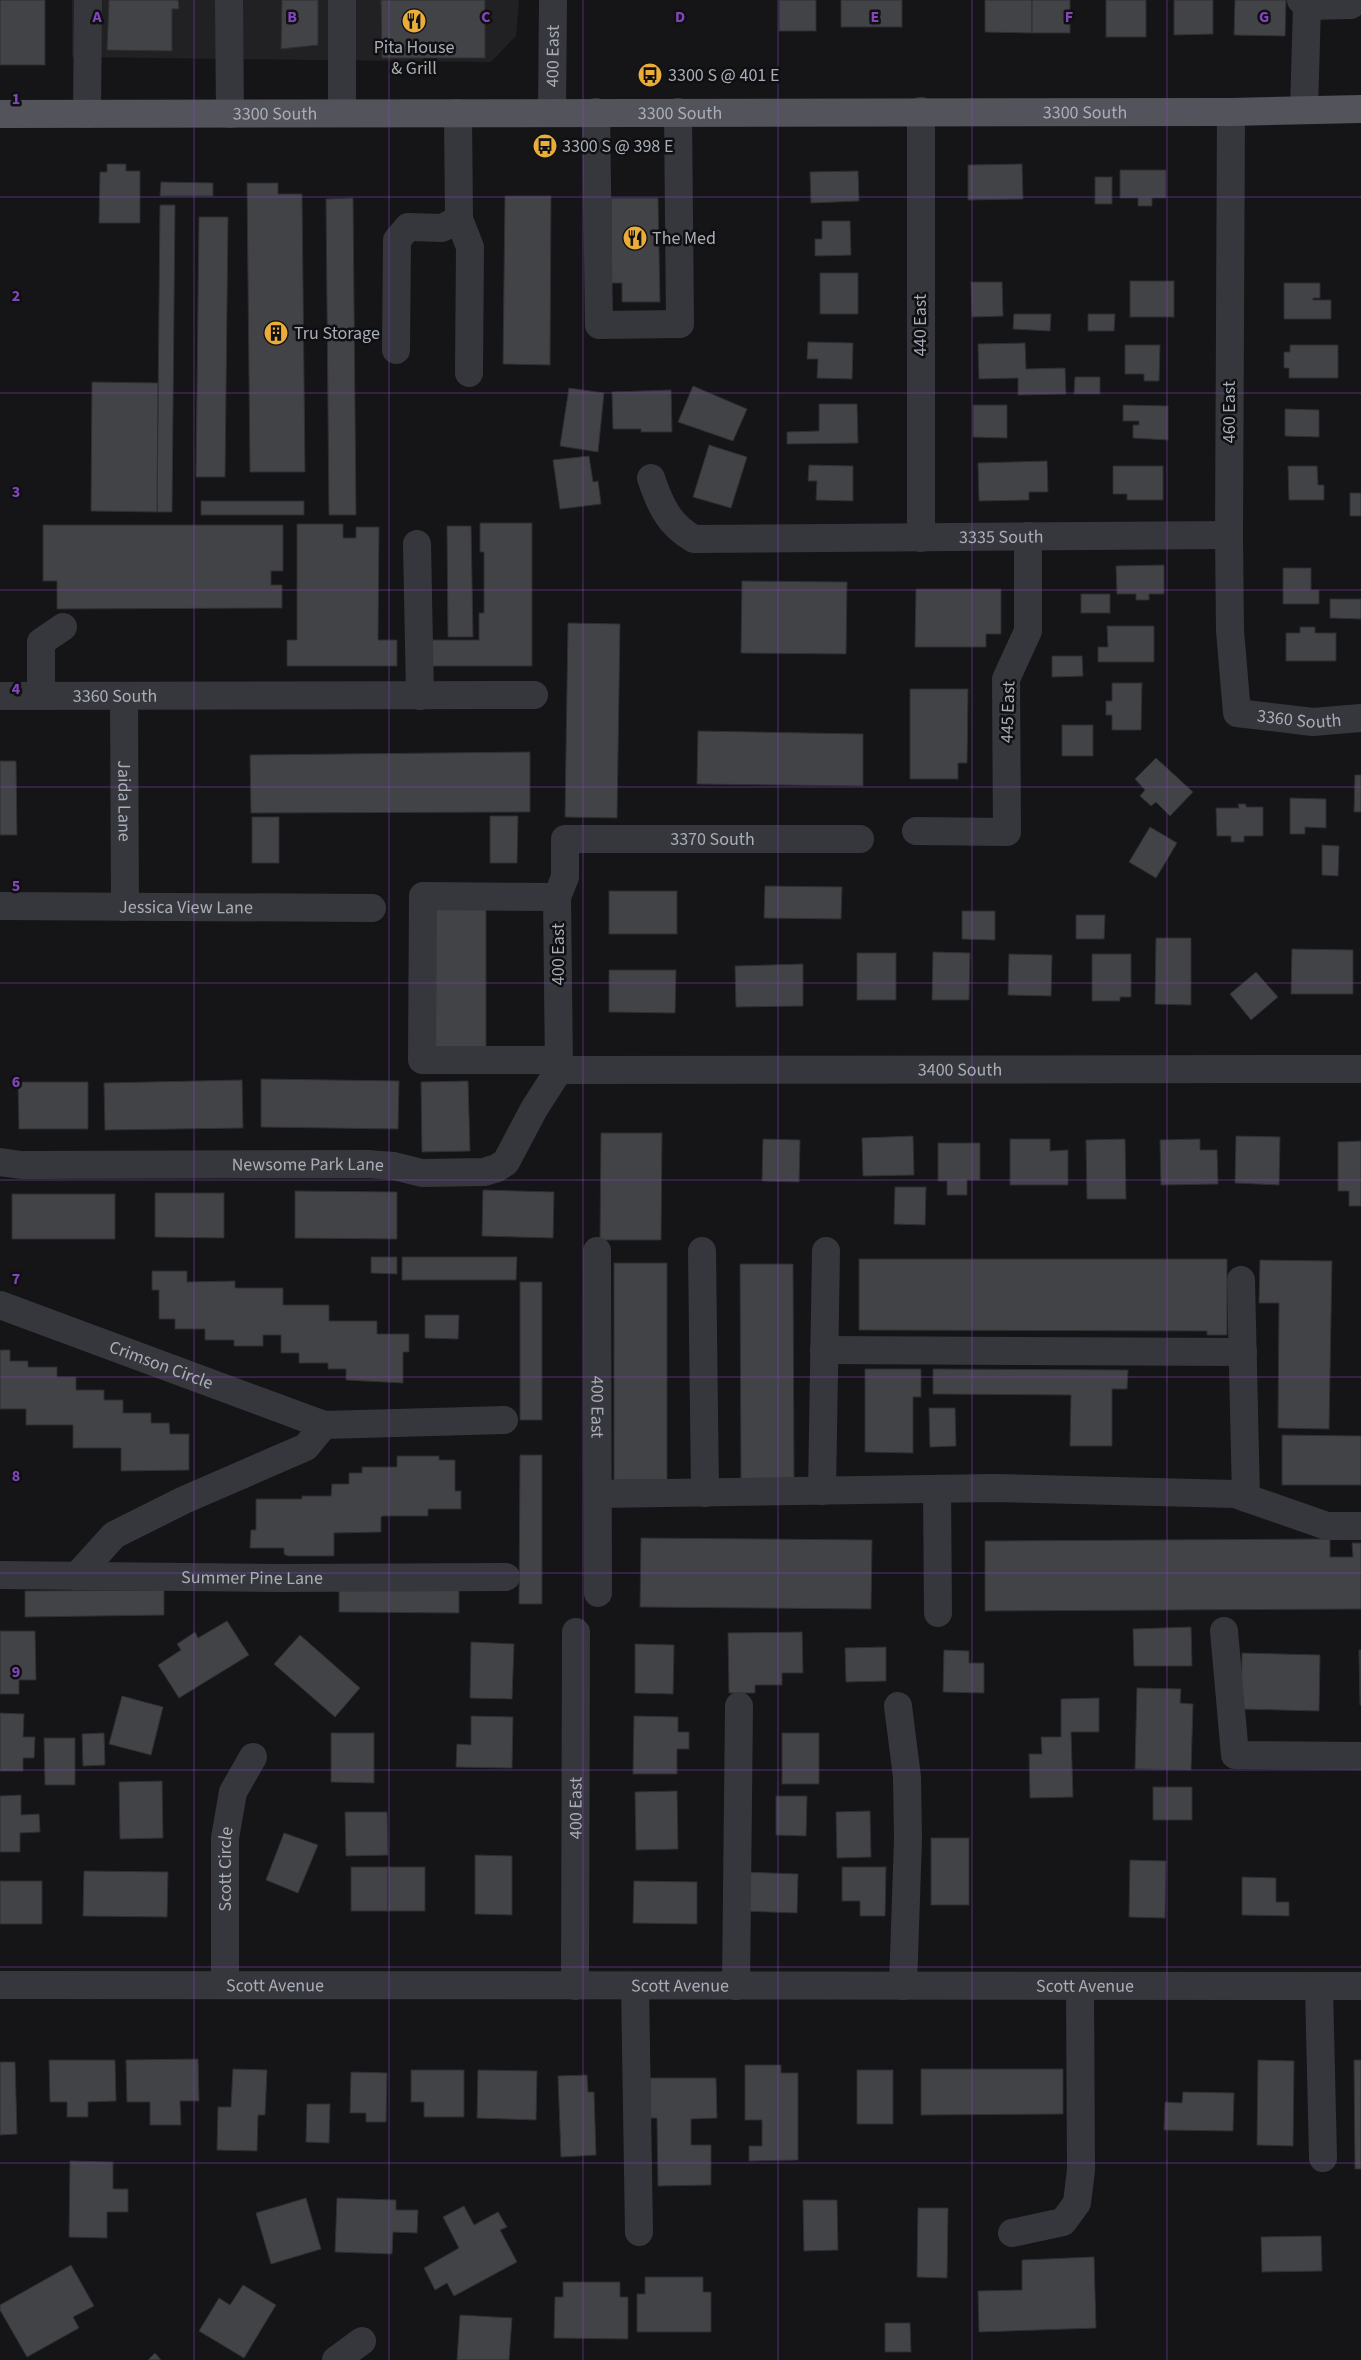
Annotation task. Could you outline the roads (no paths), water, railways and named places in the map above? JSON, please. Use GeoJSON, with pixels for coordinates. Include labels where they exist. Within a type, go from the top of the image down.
{"type":"FeatureCollection","features":[{"type":"Feature","properties":{"kind":"main road","name":"3300 South"},"geometry":{"type":"LineString","coordinates":[[0,114],[921,111],[1231,112],[1361,109]]}},
{"type":"Feature","properties":{"kind":"street"},"geometry":{"type":"LineString","coordinates":[[87,114],[88,0]]}},
{"type":"Feature","properties":{"kind":"street"},"geometry":{"type":"LineString","coordinates":[[229,0],[230,114]]}},
{"type":"Feature","properties":{"kind":"street"},"geometry":{"type":"LineString","coordinates":[[342,0],[342,114]]}},
{"type":"Feature","properties":{"kind":"street","name":"400 East"},"geometry":{"type":"LineString","coordinates":[[552,112],[553,0]]}},
{"type":"Feature","properties":{"kind":"street"},"geometry":{"type":"LineString","coordinates":[[1304,110],[1304,3],[1351,5]]}},
{"type":"Feature","properties":{"kind":"street","name":"440 East"},"geometry":{"type":"LineString","coordinates":[[921,111],[921,538]]}},
{"type":"Feature","properties":{"kind":"street"},"geometry":{"type":"LineString","coordinates":[[458,112],[459,219],[470,247],[469,373]]}},
{"type":"Feature","properties":{"kind":"street"},"geometry":{"type":"LineString","coordinates":[[596,112],[599,325],[680,324],[678,112]]}},
{"type":"Feature","properties":{"kind":"street","name":"460 East"},"geometry":{"type":"LineString","coordinates":[[1231,112],[1228,535],[1230,631],[1237,713]]}},
{"type":"Feature","properties":{"kind":"street"},"geometry":{"type":"LineString","coordinates":[[396,350],[396,240],[408,227],[442,228],[459,219]]}},
{"type":"Feature","properties":{"kind":"street","name":"3335 South"},"geometry":{"type":"LineString","coordinates":[[651,478],[660,505],[680,531],[694,539],[1228,535]]}},
{"type":"Feature","properties":{"kind":"street","name":"445 East"},"geometry":{"type":"LineString","coordinates":[[916,831],[1007,832],[1006,679],[1028,631],[1028,536]]}},
{"type":"Feature","properties":{"kind":"street"},"geometry":{"type":"LineString","coordinates":[[417,544],[420,696]]}},
{"type":"Feature","properties":{"kind":"street"},"geometry":{"type":"LineString","coordinates":[[41,696],[40,642],[62,627]]}},
{"type":"Feature","properties":{"kind":"street","name":"3360 South"},"geometry":{"type":"LineString","coordinates":[[0,696],[534,696]]}},
{"type":"Feature","properties":{"kind":"street","name":"Jaida Lane"},"geometry":{"type":"LineString","coordinates":[[124,696],[125,907]]}},
{"type":"Feature","properties":{"kind":"street","name":"3360 South"},"geometry":{"type":"LineString","coordinates":[[1237,713],[1313,722],[1361,718]]}},
{"type":"Feature","properties":{"kind":"street","name":"400 East"},"geometry":{"type":"LineString","coordinates":[[559,1065],[557,897],[565,877],[565,839]]}},
{"type":"Feature","properties":{"kind":"street","name":"3370 South"},"geometry":{"type":"LineString","coordinates":[[565,839],[860,839]]}},
{"type":"Feature","properties":{"kind":"street","name":"3400 South"},"geometry":{"type":"LineString","coordinates":[[557,897],[423,896],[422,1060],[559,1065],[1361,1069]]}},
{"type":"Feature","properties":{"kind":"street","name":"Jessica View Lane"},"geometry":{"type":"LineString","coordinates":[[0,906],[372,908]]}},
{"type":"Feature","properties":{"kind":"street","name":"Newsome Park Lane"},"geometry":{"type":"LineString","coordinates":[[0,1162],[21,1165],[367,1164],[394,1166],[422,1173],[484,1172],[497,1168],[506,1162],[559,1065]]}},
{"type":"Feature","properties":{"kind":"street","name":"400 East"},"geometry":{"type":"LineString","coordinates":[[597,1251],[598,1593]]}},
{"type":"Feature","properties":{"kind":"street"},"geometry":{"type":"LineString","coordinates":[[702,1251],[705,1492]]}},
{"type":"Feature","properties":{"kind":"street"},"geometry":{"type":"LineString","coordinates":[[822,1491],[826,1251]]}},
{"type":"Feature","properties":{"kind":"street"},"geometry":{"type":"LineString","coordinates":[[1241,1280],[1246,1498]]}},
{"type":"Feature","properties":{"kind":"street","name":"Crimson Circle"},"geometry":{"type":"LineString","coordinates":[[0,1305],[324,1425],[504,1420]]}},
{"type":"Feature","properties":{"kind":"street"},"geometry":{"type":"LineString","coordinates":[[824,1350],[1243,1352]]}},
{"type":"Feature","properties":{"kind":"street"},"geometry":{"type":"LineString","coordinates":[[77,1576],[114,1535],[184,1500],[306,1447],[324,1425]]}},
{"type":"Feature","properties":{"kind":"street"},"geometry":{"type":"LineString","coordinates":[[599,1494],[994,1488],[1235,1494],[1327,1526],[1361,1526]]}},
{"type":"Feature","properties":{"kind":"street"},"geometry":{"type":"LineString","coordinates":[[938,1489],[938,1613]]}},
{"type":"Feature","properties":{"kind":"street","name":"Summer Pine Lane"},"geometry":{"type":"LineString","coordinates":[[0,1575],[276,1578],[506,1577]]}},
{"type":"Feature","properties":{"kind":"street"},"geometry":{"type":"LineString","coordinates":[[1224,1631],[1235,1755],[1361,1756]]}},
{"type":"Feature","properties":{"kind":"street","name":"400 East"},"geometry":{"type":"LineString","coordinates":[[575,1986],[576,1632]]}},
{"type":"Feature","properties":{"kind":"street"},"geometry":{"type":"LineString","coordinates":[[736,1986],[739,1706]]}},
{"type":"Feature","properties":{"kind":"street"},"geometry":{"type":"LineString","coordinates":[[898,1706],[907,1777],[908,1839],[903,1986]]}},
{"type":"Feature","properties":{"kind":"street","name":"Scott Circle"},"geometry":{"type":"LineString","coordinates":[[225,1986],[226,1838],[233,1792],[253,1757]]}},
{"type":"Feature","properties":{"kind":"street","name":"Scott Avenue"},"geometry":{"type":"LineString","coordinates":[[0,1986],[1361,1986]]}},
{"type":"Feature","properties":{"kind":"street"},"geometry":{"type":"LineString","coordinates":[[635,1986],[639,2232]]}},
{"type":"Feature","properties":{"kind":"street"},"geometry":{"type":"LineString","coordinates":[[1012,2233],[1063,2222],[1077,2203],[1081,2170],[1080,1986]]}},
{"type":"Feature","properties":{"kind":"street"},"geometry":{"type":"LineString","coordinates":[[1319,1986],[1323,2158]]}},
{"type":"Feature","properties":{"kind":"street"},"geometry":{"type":"LineString","coordinates":[[336,2360],[362,2341]]}},
{"type":"Feature","properties":{"kind":"place","name":"Pita House & Grill"},"geometry":{"type":"Point","coordinates":[414,21]}},
{"type":"Feature","properties":{"kind":"place","name":"3300 S @ 401 E"},"geometry":{"type":"Point","coordinates":[650,75]}},
{"type":"Feature","properties":{"kind":"place","name":"3300 S @ 398 E"},"geometry":{"type":"Point","coordinates":[545,146]}},
{"type":"Feature","properties":{"kind":"place","name":"The Med"},"geometry":{"type":"Point","coordinates":[635,238]}},
{"type":"Feature","properties":{"kind":"place","name":"Tru Storage"},"geometry":{"type":"Point","coordinates":[276,333]}}]}
